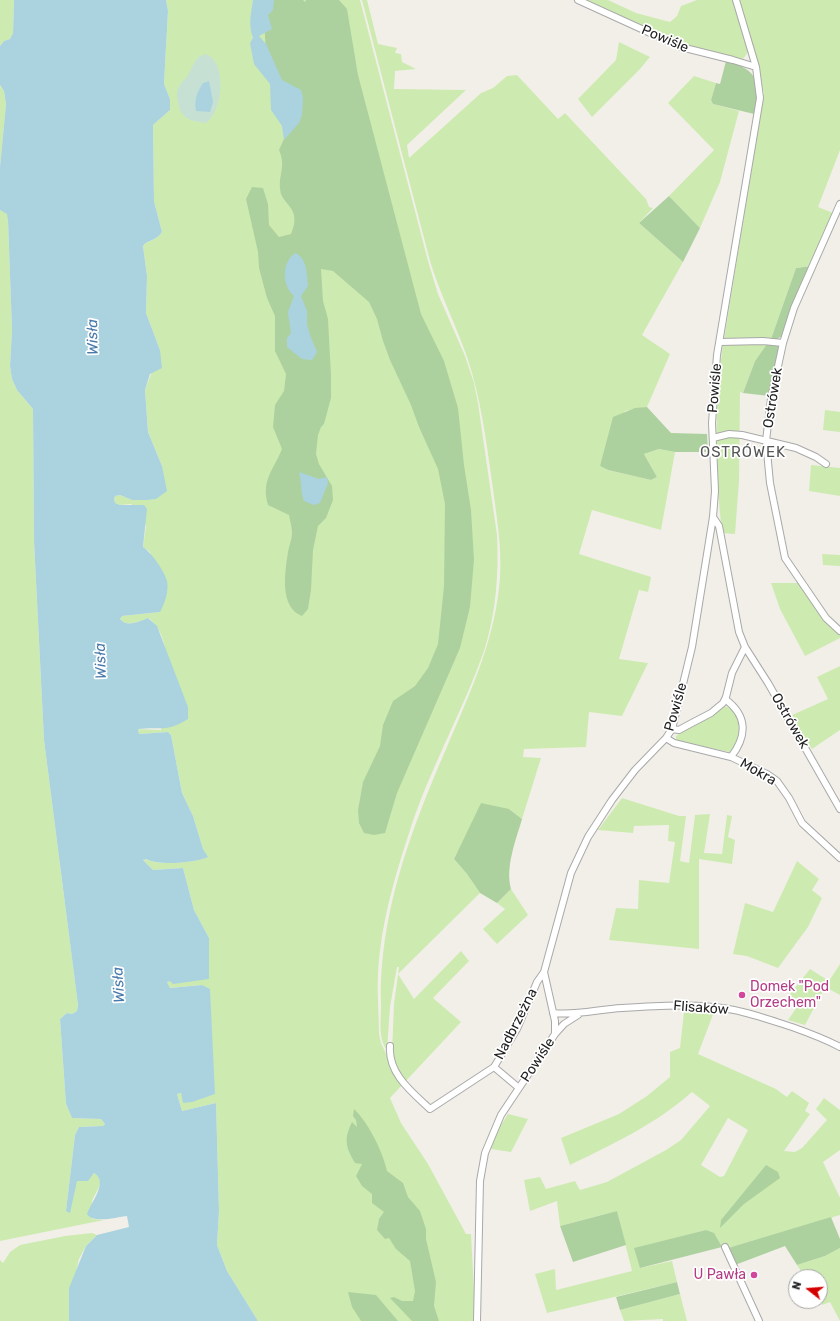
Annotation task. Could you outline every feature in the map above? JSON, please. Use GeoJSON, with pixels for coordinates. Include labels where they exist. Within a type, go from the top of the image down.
{"type":"FeatureCollection","features":[{"type":"Feature","properties":{"kind":"street","name":"Powiśle"},"geometry":{"type":"LineString","coordinates":[[578,0],[681,47],[756,67]]}},
{"type":"Feature","properties":{"kind":"street","name":"Powiśle"},"geometry":{"type":"LineString","coordinates":[[477,1321],[482,1164],[495,1126],[555,1034],[553,1013],[544,972],[571,873],[588,837],[624,784],[672,730],[692,647],[713,517],[715,491],[713,406],[720,342],[760,98],[756,67],[736,0]]}},
{"type":"Feature","properties":{"kind":"street","name":"Ostrówek"},"geometry":{"type":"LineString","coordinates":[[840,204],[794,308],[783,343],[771,399],[766,441],[770,483],[785,558],[826,618],[840,631]]}},
{"type":"Feature","properties":{"kind":"street"},"geometry":{"type":"LineString","coordinates":[[720,342],[763,341],[783,343]]}},
{"type":"Feature","properties":{"kind":"street"},"geometry":{"type":"LineString","coordinates":[[713,438],[737,434],[796,448],[816,457],[826,464]]}},
{"type":"Feature","properties":{"kind":"street","name":"Ostrówek"},"geometry":{"type":"LineString","coordinates":[[713,517],[719,526],[739,632],[745,648],[806,747],[840,809]]}},
{"type":"Feature","properties":{"kind":"street"},"geometry":{"type":"LineString","coordinates":[[672,730],[679,730],[711,713],[725,699],[732,672],[745,648]]}},
{"type":"Feature","properties":{"kind":"street"},"geometry":{"type":"LineString","coordinates":[[725,699],[736,709],[743,725],[741,741],[731,757]]}},
{"type":"Feature","properties":{"kind":"street","name":"Mokra"},"geometry":{"type":"LineString","coordinates":[[666,738],[674,743],[731,757],[767,774],[776,781],[786,793],[802,823],[840,858]]}},
{"type":"Feature","properties":{"kind":"street","name":"Nadbrzeżna"},"geometry":{"type":"LineString","coordinates":[[390,1046],[392,1064],[396,1073],[430,1110],[494,1067],[517,1029],[537,982],[544,972]]}},
{"type":"Feature","properties":{"kind":"street","name":"Flisaków"},"geometry":{"type":"LineString","coordinates":[[553,1013],[581,1013],[609,1009],[665,1006],[700,1006],[733,1010],[782,1024],[840,1047]]}},
{"type":"Feature","properties":{"kind":"street","name":"Flisaków"},"geometry":{"type":"LineString","coordinates":[[555,1034],[564,1024],[581,1013]]}},
{"type":"Feature","properties":{"kind":"street"},"geometry":{"type":"LineString","coordinates":[[494,1067],[519,1088]]}},
{"type":"Feature","properties":{"kind":"street"},"geometry":{"type":"LineString","coordinates":[[725,1248],[759,1321]]}},
{"type":"Feature","properties":{"kind":"green space"},"geometry":{"type":"Polygon","coordinates":[[[0,0],[14,0],[13,33],[10,39],[4,41],[0,46],[0,0]]]}},
{"type":"Feature","properties":{"kind":"green space"},"geometry":{"type":"Polygon","coordinates":[[[166,0],[360,0],[428,261],[438,294],[465,356],[474,383],[497,535],[498,564],[494,608],[484,651],[422,797],[402,856],[382,934],[378,989],[379,1034],[387,1056],[392,1053],[394,1004],[398,974],[414,999],[461,951],[469,961],[433,998],[461,1022],[390,1098],[401,1123],[428,1164],[466,1234],[471,1234],[474,1321],[258,1321],[227,1271],[217,1245],[219,1211],[216,1103],[182,1111],[177,1094],[181,1093],[184,1103],[202,985],[170,988],[167,982],[209,938],[194,910],[183,868],[153,870],[143,860],[176,863],[194,861],[207,857],[203,849],[193,816],[182,793],[171,735],[168,732],[139,734],[138,729],[161,730],[166,686],[166,656],[164,642],[158,629],[149,618],[130,623],[123,622],[120,619],[122,616],[160,612],[150,552],[143,547],[146,526],[131,504],[120,505],[115,503],[114,499],[115,496],[120,495],[132,500],[156,499],[162,466],[148,432],[145,390],[160,350],[146,313],[147,276],[143,246],[162,232],[154,201],[153,125],[170,110],[170,99],[164,84],[168,11],[166,0]]]}},
{"type":"Feature","properties":{"kind":"green space"},"geometry":{"type":"Polygon","coordinates":[[[263,0],[303,0],[305,2],[306,0],[339,0],[347,9],[358,75],[421,314],[444,361],[458,408],[464,465],[471,510],[474,560],[470,607],[460,648],[397,793],[385,833],[374,835],[364,833],[359,823],[358,810],[363,782],[380,746],[383,725],[393,701],[415,686],[428,668],[438,644],[444,586],[445,504],[438,469],[390,360],[377,319],[369,302],[333,271],[321,269],[323,301],[328,319],[331,398],[324,424],[318,435],[316,454],[319,464],[332,486],[333,500],[326,518],[318,526],[313,550],[311,590],[308,609],[302,616],[290,605],[285,588],[285,579],[288,552],[292,535],[291,524],[289,515],[268,505],[266,496],[269,476],[282,449],[273,427],[275,405],[284,391],[286,374],[275,351],[275,316],[267,298],[259,268],[258,252],[246,199],[252,187],[263,188],[268,204],[269,225],[279,237],[291,234],[294,225],[294,217],[293,212],[281,194],[280,183],[282,161],[279,150],[291,123],[266,54],[263,0]]]}},
{"type":"Feature","properties":{"kind":"green space"},"geometry":{"type":"Polygon","coordinates":[[[362,0],[367,0],[378,44],[397,48],[395,53],[401,54],[402,62],[416,69],[395,71],[394,89],[466,90],[407,145],[409,158],[481,93],[493,88],[507,76],[517,75],[558,119],[565,113],[646,199],[649,207],[653,208],[639,223],[683,262],[642,335],[670,354],[647,407],[625,411],[600,466],[608,470],[651,480],[657,477],[644,454],[659,449],[675,452],[661,530],[592,510],[579,554],[651,577],[648,592],[639,590],[619,659],[648,663],[622,716],[589,712],[586,747],[524,749],[523,757],[541,758],[522,819],[509,809],[468,831],[454,859],[467,874],[480,893],[398,974],[399,967],[397,967],[390,1007],[387,1050],[384,1046],[381,1035],[381,972],[391,906],[409,842],[433,780],[473,686],[487,643],[498,600],[500,553],[497,517],[488,451],[476,388],[467,357],[430,261],[362,0]]]}},
{"type":"Feature","properties":{"kind":"green space"},"geometry":{"type":"Polygon","coordinates":[[[585,0],[608,0],[636,13],[670,22],[677,16],[681,6],[697,0],[732,0],[748,52],[743,59],[685,46],[585,0]]]}},
{"type":"Feature","properties":{"kind":"green space"},"geometry":{"type":"Polygon","coordinates":[[[738,0],[840,0],[840,150],[818,207],[833,213],[812,266],[796,268],[771,339],[724,339],[764,93],[738,0]]]}},
{"type":"Feature","properties":{"kind":"green space"},"geometry":{"type":"Polygon","coordinates":[[[619,42],[650,57],[592,117],[578,99],[616,60],[619,42]]]}},
{"type":"Feature","properties":{"kind":"green space"},"geometry":{"type":"Polygon","coordinates":[[[205,54],[212,58],[217,66],[220,76],[219,98],[212,117],[206,123],[191,120],[184,116],[179,108],[177,94],[180,85],[195,62],[205,54]]]}},
{"type":"Feature","properties":{"kind":"green space"},"geometry":{"type":"Polygon","coordinates":[[[726,61],[746,69],[755,79],[757,94],[754,114],[713,104],[711,100],[716,83],[720,84],[726,61]]]}},
{"type":"Feature","properties":{"kind":"green space"},"geometry":{"type":"Polygon","coordinates":[[[694,76],[716,83],[711,100],[713,104],[739,111],[720,182],[700,228],[669,196],[714,150],[668,103],[694,76]]]}},
{"type":"Feature","properties":{"kind":"green space"},"geometry":{"type":"Polygon","coordinates":[[[0,85],[4,91],[6,104],[0,167],[0,85]]]}},
{"type":"Feature","properties":{"kind":"green space"},"geometry":{"type":"Polygon","coordinates":[[[669,196],[700,228],[683,262],[639,223],[669,196]]]}},
{"type":"Feature","properties":{"kind":"green space"},"geometry":{"type":"Polygon","coordinates":[[[0,210],[8,214],[12,330],[10,366],[12,379],[17,390],[33,409],[34,541],[44,740],[78,1005],[77,1011],[72,1014],[67,1013],[60,1019],[66,1104],[72,1118],[101,1119],[105,1124],[103,1126],[79,1127],[75,1135],[66,1211],[77,1181],[85,1181],[94,1173],[98,1176],[100,1183],[92,1202],[92,1219],[104,1220],[0,1241],[0,210]]]}},
{"type":"Feature","properties":{"kind":"green space"},"geometry":{"type":"Polygon","coordinates":[[[812,266],[784,335],[777,339],[771,339],[796,268],[812,266]]]}},
{"type":"Feature","properties":{"kind":"green space"},"geometry":{"type":"Polygon","coordinates":[[[723,344],[767,344],[755,361],[743,393],[740,392],[739,481],[735,534],[722,533],[718,486],[716,439],[718,392],[723,344]]]}},
{"type":"Feature","properties":{"kind":"green space"},"geometry":{"type":"Polygon","coordinates":[[[767,344],[777,344],[781,347],[769,396],[743,393],[755,361],[767,344]]]}},
{"type":"Feature","properties":{"kind":"green space"},"geometry":{"type":"Polygon","coordinates":[[[647,407],[671,433],[707,434],[708,452],[675,452],[659,449],[644,454],[657,477],[651,480],[608,470],[600,466],[613,417],[635,408],[647,407]]]}},
{"type":"Feature","properties":{"kind":"green space"},"geometry":{"type":"Polygon","coordinates":[[[825,410],[840,412],[840,432],[823,430],[825,410]]]}},
{"type":"Feature","properties":{"kind":"green space"},"geometry":{"type":"Polygon","coordinates":[[[811,465],[840,468],[840,496],[809,491],[811,465]]]}},
{"type":"Feature","properties":{"kind":"green space"},"geometry":{"type":"Polygon","coordinates":[[[822,554],[840,555],[840,566],[823,565],[822,554]]]}},
{"type":"Feature","properties":{"kind":"green space"},"geometry":{"type":"Polygon","coordinates":[[[771,583],[799,583],[828,623],[840,635],[840,638],[805,656],[780,609],[771,583]]]}},
{"type":"Feature","properties":{"kind":"green space"},"geometry":{"type":"Polygon","coordinates":[[[840,666],[840,730],[812,749],[790,716],[828,699],[817,677],[840,666]]]}},
{"type":"Feature","properties":{"kind":"green space"},"geometry":{"type":"Polygon","coordinates":[[[724,706],[733,709],[739,726],[737,742],[730,752],[676,741],[676,736],[706,719],[724,706]]]}},
{"type":"Feature","properties":{"kind":"green space"},"geometry":{"type":"Polygon","coordinates":[[[622,798],[679,816],[686,816],[680,861],[689,863],[695,815],[710,814],[704,853],[722,854],[727,815],[732,816],[728,837],[735,840],[732,864],[699,859],[699,949],[609,940],[616,908],[638,909],[639,880],[669,883],[675,842],[668,841],[669,825],[634,826],[633,833],[598,830],[622,798]]]}},
{"type":"Feature","properties":{"kind":"green space"},"geometry":{"type":"Polygon","coordinates":[[[481,803],[509,809],[522,819],[510,863],[509,872],[511,889],[497,903],[480,893],[467,874],[454,859],[481,803]]]}},
{"type":"Feature","properties":{"kind":"green space"},"geometry":{"type":"Polygon","coordinates":[[[797,861],[819,879],[812,890],[822,898],[808,927],[778,968],[747,956],[733,954],[745,903],[773,912],[797,861]]]}},
{"type":"Feature","properties":{"kind":"green space"},"geometry":{"type":"Polygon","coordinates":[[[511,889],[528,915],[497,944],[483,929],[505,909],[497,903],[511,889]]]}},
{"type":"Feature","properties":{"kind":"green space"},"geometry":{"type":"Polygon","coordinates":[[[840,964],[840,995],[825,987],[805,1025],[788,1020],[797,1007],[786,999],[810,969],[829,981],[840,964]]]}},
{"type":"Feature","properties":{"kind":"green space"},"geometry":{"type":"Polygon","coordinates":[[[684,1012],[714,1012],[698,1054],[776,1089],[787,1097],[792,1091],[809,1103],[805,1111],[810,1114],[784,1151],[795,1152],[802,1148],[827,1120],[816,1109],[824,1098],[840,1110],[840,1150],[823,1162],[840,1198],[840,1215],[728,1248],[722,1247],[706,1230],[680,1237],[640,1268],[672,1261],[677,1282],[547,1313],[535,1274],[555,1269],[556,1290],[632,1271],[617,1211],[560,1226],[557,1201],[530,1211],[524,1180],[540,1177],[546,1189],[575,1181],[580,1190],[607,1182],[666,1150],[681,1140],[710,1106],[692,1092],[664,1114],[634,1133],[570,1165],[561,1138],[619,1114],[647,1096],[670,1077],[670,1052],[680,1048],[684,1012]],[[728,1118],[701,1165],[720,1177],[724,1176],[748,1130],[728,1118]]]}},
{"type":"Feature","properties":{"kind":"green space"},"geometry":{"type":"Polygon","coordinates":[[[354,1109],[374,1138],[382,1155],[387,1171],[403,1183],[408,1197],[420,1211],[426,1229],[426,1239],[436,1282],[434,1306],[439,1321],[412,1321],[390,1298],[394,1297],[402,1301],[413,1301],[415,1291],[410,1261],[396,1249],[389,1238],[385,1239],[377,1230],[379,1219],[384,1212],[372,1203],[372,1194],[362,1186],[356,1176],[362,1164],[355,1163],[349,1152],[347,1142],[348,1133],[352,1122],[357,1127],[356,1120],[353,1116],[354,1109]]]}},
{"type":"Feature","properties":{"kind":"green space"},"geometry":{"type":"Polygon","coordinates":[[[508,1114],[528,1119],[511,1152],[491,1149],[496,1133],[508,1114]]]}},
{"type":"Feature","properties":{"kind":"green space"},"geometry":{"type":"Polygon","coordinates":[[[766,1165],[778,1172],[780,1178],[744,1204],[720,1228],[721,1220],[766,1165]]]}},
{"type":"Feature","properties":{"kind":"green space"},"geometry":{"type":"Polygon","coordinates":[[[617,1211],[626,1245],[573,1262],[560,1226],[617,1211]]]}},
{"type":"Feature","properties":{"kind":"green space"},"geometry":{"type":"Polygon","coordinates":[[[831,1217],[840,1239],[840,1248],[825,1256],[797,1265],[785,1246],[735,1265],[728,1248],[831,1217]]]}},
{"type":"Feature","properties":{"kind":"green space"},"geometry":{"type":"Polygon","coordinates":[[[706,1230],[714,1233],[722,1247],[640,1268],[634,1248],[706,1230]]]}},
{"type":"Feature","properties":{"kind":"green space"},"geometry":{"type":"Polygon","coordinates":[[[92,1233],[97,1235],[86,1246],[79,1259],[69,1321],[0,1321],[0,1260],[3,1263],[10,1252],[20,1245],[65,1236],[92,1233]]]}},
{"type":"Feature","properties":{"kind":"green space"},"geometry":{"type":"Polygon","coordinates":[[[840,1248],[840,1321],[830,1302],[828,1303],[828,1269],[800,1269],[797,1265],[825,1256],[840,1248]]]}},
{"type":"Feature","properties":{"kind":"green space"},"geometry":{"type":"Polygon","coordinates":[[[677,1282],[680,1294],[620,1310],[616,1297],[677,1282]]]}},
{"type":"Feature","properties":{"kind":"green space"},"geometry":{"type":"Polygon","coordinates":[[[348,1292],[376,1295],[398,1321],[361,1321],[352,1307],[348,1292]]]}},
{"type":"Feature","properties":{"kind":"green space"},"geometry":{"type":"Polygon","coordinates":[[[680,1294],[687,1321],[663,1321],[663,1319],[624,1321],[620,1310],[680,1294]]]}},
{"type":"Feature","properties":{"kind":"water","name":"Wisła"},"geometry":{"type":"Polygon","coordinates":[[[14,0],[166,0],[168,11],[164,84],[170,99],[170,110],[153,125],[154,201],[162,232],[143,246],[147,276],[146,313],[160,350],[162,368],[150,374],[145,390],[148,432],[162,466],[167,491],[156,499],[132,500],[120,495],[115,496],[114,499],[115,503],[120,505],[144,505],[147,509],[143,547],[154,558],[166,577],[167,593],[160,612],[122,616],[120,619],[123,622],[130,623],[148,618],[157,626],[188,707],[188,719],[174,726],[169,728],[138,729],[139,734],[168,732],[171,735],[182,793],[193,816],[203,849],[208,857],[195,861],[177,863],[159,862],[146,859],[143,860],[153,870],[183,868],[194,910],[209,938],[209,979],[173,984],[170,981],[167,982],[170,988],[202,985],[210,989],[215,1094],[192,1102],[183,1103],[181,1093],[177,1094],[182,1111],[216,1103],[219,1211],[217,1245],[227,1271],[258,1321],[69,1321],[69,1288],[86,1246],[97,1235],[129,1227],[127,1216],[94,1219],[87,1214],[98,1192],[100,1182],[94,1173],[88,1181],[77,1181],[70,1213],[66,1211],[75,1135],[79,1127],[103,1126],[105,1124],[101,1119],[72,1118],[66,1104],[60,1019],[67,1013],[72,1014],[77,1011],[78,1005],[44,740],[34,541],[33,409],[17,390],[12,379],[10,366],[12,330],[8,220],[7,214],[0,210],[0,167],[6,104],[4,91],[0,85],[0,46],[4,41],[10,39],[13,33],[14,0]]]}},
{"type":"Feature","properties":{"kind":"water"},"geometry":{"type":"Polygon","coordinates":[[[253,0],[274,0],[273,10],[268,15],[272,29],[259,36],[266,44],[282,80],[301,90],[303,97],[302,115],[299,123],[284,140],[282,126],[271,110],[270,84],[254,64],[250,43],[253,38],[250,24],[253,0]]]}},
{"type":"Feature","properties":{"kind":"water"},"geometry":{"type":"Polygon","coordinates":[[[209,81],[213,102],[210,112],[196,111],[195,103],[198,93],[203,83],[209,81]]]}},
{"type":"Feature","properties":{"kind":"water"},"geometry":{"type":"Polygon","coordinates":[[[295,253],[299,255],[304,262],[307,272],[308,286],[301,296],[307,311],[307,324],[310,335],[317,352],[312,360],[302,359],[287,347],[287,338],[291,333],[288,312],[294,296],[285,280],[285,269],[290,258],[295,253]]]}},
{"type":"Feature","properties":{"kind":"water"},"geometry":{"type":"Polygon","coordinates":[[[299,472],[319,479],[327,477],[328,483],[320,503],[314,505],[304,501],[299,472]]]}},
{"type":"Feature","properties":{"kind":"place","name":"Domek \"Pod Orzechem\""},"geometry":{"type":"Point","coordinates":[742,995]}},
{"type":"Feature","properties":{"kind":"place","name":"U Pawła"},"geometry":{"type":"Point","coordinates":[754,1275]}},
{"type":"Feature","properties":{"kind":"district","name":"OSTRÓWEK"},"geometry":{"type":"Point","coordinates":[743,453]}}]}
